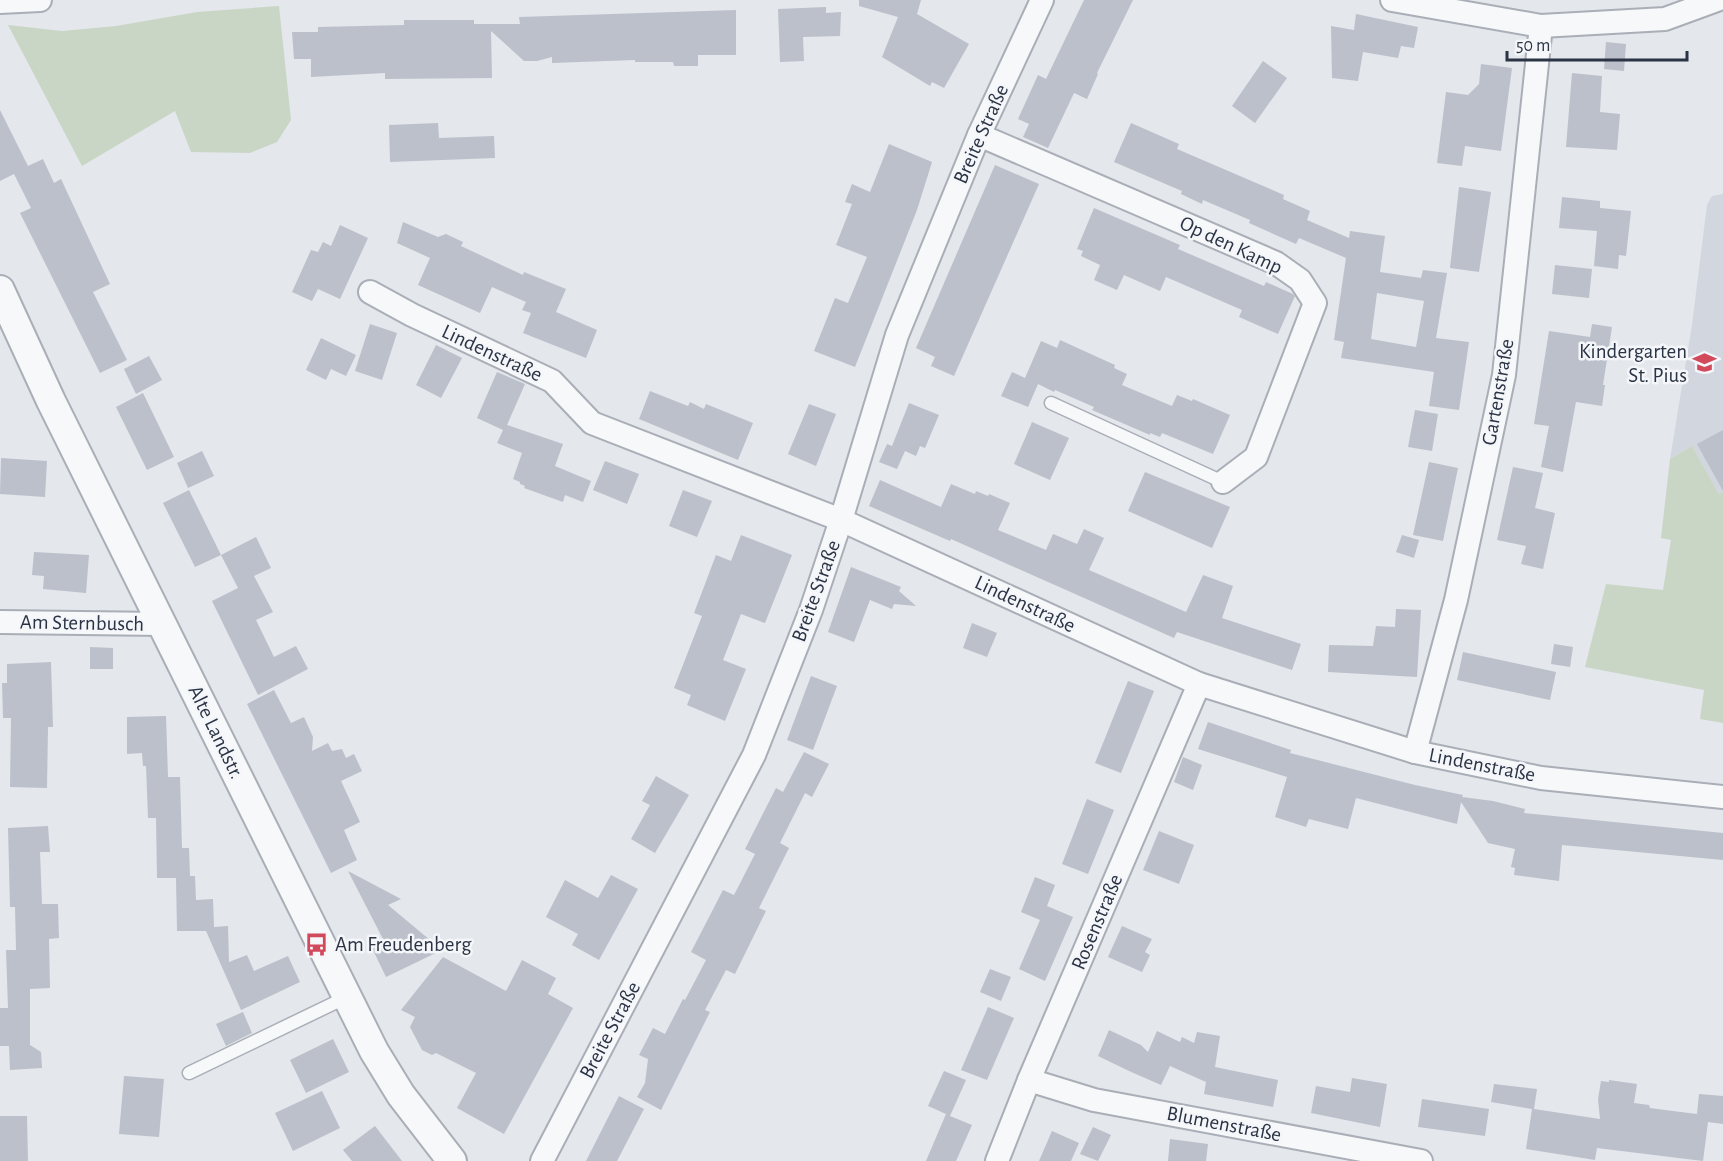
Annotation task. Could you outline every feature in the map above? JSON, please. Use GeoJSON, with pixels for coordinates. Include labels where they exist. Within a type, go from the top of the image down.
{"type":"FeatureCollection","features":[{"type":"Feature","properties":{"kind":"street"},"geometry":{"type":"LineString","coordinates":[[0,2],[40,0]]}},
{"type":"Feature","properties":{"kind":"street","name":"Breite Straße"},"geometry":{"type":"LineString","coordinates":[[542,1161],[754,754],[811,610],[897,335],[979,135],[1042,0]]}},
{"type":"Feature","properties":{"kind":"street"},"geometry":{"type":"LineString","coordinates":[[1392,0],[1541,26],[1665,19],[1717,0]]}},
{"type":"Feature","properties":{"kind":"street","name":"Gartenstraße"},"geometry":{"type":"LineString","coordinates":[[1415,752],[1456,600],[1504,375],[1541,26]]}},
{"type":"Feature","properties":{"kind":"street","name":"Op den Kamp"},"geometry":{"type":"LineString","coordinates":[[979,135],[1276,263],[1300,280],[1315,303],[1311,314],[1256,457],[1224,482]]}},
{"type":"Feature","properties":{"kind":"street","name":"Alte Landstr."},"geometry":{"type":"LineString","coordinates":[[0,290],[51,401],[374,1051],[390,1077],[452,1161]]}},
{"type":"Feature","properties":{"kind":"street","name":"Lindenstraße"},"geometry":{"type":"LineString","coordinates":[[370,292],[412,315],[552,381],[592,423],[841,520],[1199,684],[1415,752],[1541,778],[1723,797]]}},
{"type":"Feature","properties":{"kind":"street","name":"Am Sternbusch"},"geometry":{"type":"LineString","coordinates":[[0,622],[163,624]]}},
{"type":"Feature","properties":{"kind":"street","name":"Rosenstraße"},"geometry":{"type":"LineString","coordinates":[[997,1161],[1029,1080],[1199,684]]}},
{"type":"Feature","properties":{"kind":"street","name":"Blumenstraße"},"geometry":{"type":"LineString","coordinates":[[1029,1080],[1094,1100],[1421,1161]]}},
{"type":"Feature","properties":{"kind":"lane"},"geometry":{"type":"LineString","coordinates":[[1051,403],[1224,482]]}},
{"type":"Feature","properties":{"kind":"lane"},"geometry":{"type":"LineString","coordinates":[[189,1073],[348,996]]}},
{"type":"Feature","properties":{"kind":"shaded area","name":"Kindergarten St. Pius"},"geometry":{"type":"Polygon","coordinates":[[[1723,194],[1723,492],[1719,494],[1692,446],[1670,459],[1692,325],[1707,205],[1712,196],[1723,194]]]}},
{"type":"Feature","properties":{"kind":"green space"},"geometry":{"type":"Polygon","coordinates":[[[279,6],[291,120],[277,142],[250,153],[191,152],[175,111],[82,166],[8,25],[62,31],[116,26],[197,12],[279,6]]]}},
{"type":"Feature","properties":{"kind":"green space"},"geometry":{"type":"Polygon","coordinates":[[[1692,446],[1719,494],[1723,492],[1723,723],[1700,719],[1704,690],[1585,667],[1606,584],[1663,590],[1671,540],[1661,538],[1670,459],[1692,446]]]}},
{"type":"Feature","properties":{"kind":"building"},"geometry":{"type":"Polygon","coordinates":[[[859,0],[921,0],[917,14],[969,44],[944,88],[932,82],[930,86],[882,57],[898,17],[859,6],[859,0]]]}},
{"type":"Feature","properties":{"kind":"building"},"geometry":{"type":"Polygon","coordinates":[[[1084,0],[1133,0],[1097,73],[1087,99],[1074,93],[1048,148],[1023,137],[1029,124],[1018,119],[1038,75],[1046,79],[1084,0]]]}},
{"type":"Feature","properties":{"kind":"building"},"geometry":{"type":"Polygon","coordinates":[[[826,7],[826,13],[841,12],[840,36],[803,37],[804,61],[780,62],[778,9],[826,7]]]}},
{"type":"Feature","properties":{"kind":"building"},"geometry":{"type":"Polygon","coordinates":[[[736,10],[736,55],[698,55],[698,66],[674,66],[673,62],[635,62],[635,60],[552,63],[552,57],[537,61],[524,61],[491,31],[492,78],[385,79],[385,73],[311,77],[311,59],[294,59],[292,32],[318,32],[318,27],[404,25],[404,20],[474,20],[474,24],[520,24],[519,17],[736,10]]]}},
{"type":"Feature","properties":{"kind":"building"},"geometry":{"type":"Polygon","coordinates":[[[1356,14],[1418,27],[1414,48],[1401,46],[1398,58],[1363,52],[1358,81],[1332,78],[1331,26],[1354,30],[1356,14]]]}},
{"type":"Feature","properties":{"kind":"building"},"geometry":{"type":"Polygon","coordinates":[[[1606,42],[1626,44],[1624,71],[1604,69],[1606,42]]]}},
{"type":"Feature","properties":{"kind":"building"},"geometry":{"type":"Polygon","coordinates":[[[1263,61],[1287,78],[1255,123],[1232,106],[1263,61]]]}},
{"type":"Feature","properties":{"kind":"building"},"geometry":{"type":"Polygon","coordinates":[[[1481,64],[1512,68],[1501,151],[1465,146],[1462,166],[1437,163],[1446,92],[1468,95],[1479,84],[1481,64]]]}},
{"type":"Feature","properties":{"kind":"building"},"geometry":{"type":"Polygon","coordinates":[[[1572,73],[1602,76],[1600,112],[1620,114],[1617,150],[1566,147],[1572,73]]]}},
{"type":"Feature","properties":{"kind":"building"},"geometry":{"type":"Polygon","coordinates":[[[0,110],[28,166],[43,159],[54,183],[61,179],[110,284],[93,292],[127,360],[100,373],[20,213],[31,208],[14,174],[0,181],[0,110]]]}},
{"type":"Feature","properties":{"kind":"building"},"geometry":{"type":"Polygon","coordinates":[[[438,123],[439,138],[494,136],[495,158],[390,162],[389,125],[438,123]]]}},
{"type":"Feature","properties":{"kind":"building"},"geometry":{"type":"Polygon","coordinates":[[[1131,123],[1179,144],[1177,149],[1284,195],[1283,199],[1310,211],[1307,220],[1349,238],[1350,231],[1385,236],[1380,272],[1421,278],[1423,270],[1447,273],[1436,338],[1469,342],[1459,410],[1429,406],[1434,372],[1341,358],[1344,342],[1334,340],[1346,258],[1299,238],[1296,244],[1249,223],[1250,220],[1203,200],[1202,204],[1181,194],[1182,191],[1114,162],[1131,123]],[[1377,293],[1371,339],[1416,347],[1424,301],[1377,293]]]}},
{"type":"Feature","properties":{"kind":"building"},"geometry":{"type":"Polygon","coordinates":[[[889,144],[932,162],[917,210],[855,367],[814,351],[835,298],[848,303],[867,257],[836,245],[852,204],[845,202],[852,184],[870,192],[889,144]]]}},
{"type":"Feature","properties":{"kind":"building"},"geometry":{"type":"Polygon","coordinates":[[[995,165],[1039,184],[954,376],[931,366],[935,357],[916,348],[995,165]]]}},
{"type":"Feature","properties":{"kind":"building"},"geometry":{"type":"Polygon","coordinates":[[[1459,187],[1491,192],[1479,272],[1450,268],[1459,187]]]}},
{"type":"Feature","properties":{"kind":"building"},"geometry":{"type":"Polygon","coordinates":[[[1562,197],[1600,201],[1600,208],[1631,211],[1626,256],[1619,255],[1618,269],[1594,266],[1597,231],[1559,228],[1562,197]]]}},
{"type":"Feature","properties":{"kind":"building"},"geometry":{"type":"Polygon","coordinates":[[[1094,208],[1180,245],[1178,249],[1264,286],[1266,282],[1293,294],[1295,296],[1278,334],[1239,317],[1242,310],[1166,277],[1160,291],[1124,275],[1117,290],[1094,280],[1100,265],[1081,256],[1083,251],[1077,249],[1094,208]]]}},
{"type":"Feature","properties":{"kind":"building"},"geometry":{"type":"Polygon","coordinates":[[[403,222],[438,237],[446,234],[463,242],[461,246],[523,275],[524,272],[566,289],[556,312],[597,330],[586,358],[523,333],[531,313],[522,310],[526,302],[492,287],[480,313],[418,285],[430,258],[397,243],[403,222]]]}},
{"type":"Feature","properties":{"kind":"building"},"geometry":{"type":"Polygon","coordinates":[[[340,225],[368,238],[340,299],[318,289],[312,301],[292,292],[311,250],[318,252],[323,242],[331,246],[340,225]]]}},
{"type":"Feature","properties":{"kind":"building"},"geometry":{"type":"Polygon","coordinates":[[[1555,265],[1592,269],[1589,298],[1552,294],[1555,265]]]}},
{"type":"Feature","properties":{"kind":"building"},"geometry":{"type":"Polygon","coordinates":[[[370,324],[397,333],[382,380],[355,371],[370,324]]]}},
{"type":"Feature","properties":{"kind":"building"},"geometry":{"type":"Polygon","coordinates":[[[1592,324],[1612,327],[1602,406],[1576,402],[1563,472],[1541,467],[1549,426],[1534,424],[1549,331],[1590,337],[1592,324]]]}},
{"type":"Feature","properties":{"kind":"building"},"geometry":{"type":"Polygon","coordinates":[[[321,338],[356,355],[346,376],[331,369],[326,380],[306,370],[321,338]]]}},
{"type":"Feature","properties":{"kind":"building"},"geometry":{"type":"Polygon","coordinates":[[[1060,340],[1115,365],[1114,368],[1127,374],[1122,385],[1172,406],[1177,395],[1192,401],[1193,399],[1230,415],[1213,454],[1162,433],[1160,437],[1150,433],[1150,435],[1092,410],[1094,407],[1038,384],[1028,407],[1001,396],[1012,372],[1025,378],[1041,341],[1057,348],[1060,340]]]}},
{"type":"Feature","properties":{"kind":"building"},"geometry":{"type":"Polygon","coordinates":[[[436,345],[462,358],[441,398],[416,385],[436,345]]]}},
{"type":"Feature","properties":{"kind":"building"},"geometry":{"type":"Polygon","coordinates":[[[149,356],[162,380],[136,394],[124,369],[149,356]]]}},
{"type":"Feature","properties":{"kind":"building"},"geometry":{"type":"Polygon","coordinates":[[[497,372],[525,384],[507,425],[563,444],[555,466],[591,481],[583,502],[565,495],[563,502],[524,488],[525,486],[513,479],[522,453],[497,443],[503,430],[477,418],[497,372]]]}},
{"type":"Feature","properties":{"kind":"building"},"geometry":{"type":"Polygon","coordinates":[[[650,391],[688,406],[690,402],[704,409],[706,404],[753,423],[738,460],[639,419],[650,391]]]}},
{"type":"Feature","properties":{"kind":"building"},"geometry":{"type":"Polygon","coordinates":[[[143,393],[174,457],[147,470],[116,407],[143,393]]]}},
{"type":"Feature","properties":{"kind":"building"},"geometry":{"type":"Polygon","coordinates":[[[909,403],[939,415],[925,448],[920,446],[916,456],[905,451],[897,469],[879,462],[887,444],[892,446],[909,403]]]}},
{"type":"Feature","properties":{"kind":"building"},"geometry":{"type":"Polygon","coordinates":[[[809,404],[836,414],[816,466],[788,454],[809,404]]]}},
{"type":"Feature","properties":{"kind":"building"},"geometry":{"type":"Polygon","coordinates":[[[1415,410],[1438,414],[1432,451],[1408,447],[1415,410]]]}},
{"type":"Feature","properties":{"kind":"building"},"geometry":{"type":"Polygon","coordinates":[[[1032,422],[1069,438],[1050,480],[1014,464],[1032,422]]]}},
{"type":"Feature","properties":{"kind":"building"},"geometry":{"type":"Polygon","coordinates":[[[1723,430],[1723,491],[1697,444],[1723,430]]]}},
{"type":"Feature","properties":{"kind":"building"},"geometry":{"type":"Polygon","coordinates":[[[202,451],[214,476],[188,488],[177,463],[202,451]]]}},
{"type":"Feature","properties":{"kind":"building"},"geometry":{"type":"Polygon","coordinates":[[[1,458],[47,461],[45,497],[0,494],[1,458]]]}},
{"type":"Feature","properties":{"kind":"building"},"geometry":{"type":"Polygon","coordinates":[[[605,461],[639,474],[627,504],[593,490],[605,461]]]}},
{"type":"Feature","properties":{"kind":"building"},"geometry":{"type":"Polygon","coordinates":[[[1429,462],[1458,468],[1443,541],[1413,535],[1429,462]]]}},
{"type":"Feature","properties":{"kind":"building"},"geometry":{"type":"Polygon","coordinates":[[[1513,467],[1543,473],[1535,508],[1555,513],[1543,569],[1521,564],[1526,546],[1497,540],[1513,467]]]}},
{"type":"Feature","properties":{"kind":"building"},"geometry":{"type":"Polygon","coordinates":[[[1145,472],[1230,507],[1212,548],[1128,511],[1145,472]]]}},
{"type":"Feature","properties":{"kind":"building"},"geometry":{"type":"Polygon","coordinates":[[[880,480],[941,507],[951,484],[975,494],[976,491],[988,496],[989,494],[1010,503],[998,530],[1046,550],[1053,534],[1077,544],[1084,529],[1104,538],[1089,570],[1186,612],[1203,575],[1233,586],[1222,618],[1301,644],[1292,670],[1177,632],[1174,638],[951,539],[950,541],[869,506],[880,480]]]}},
{"type":"Feature","properties":{"kind":"building"},"geometry":{"type":"Polygon","coordinates":[[[189,490],[221,555],[195,567],[163,503],[189,490]]]}},
{"type":"Feature","properties":{"kind":"building"},"geometry":{"type":"Polygon","coordinates":[[[683,490],[712,501],[697,537],[669,526],[683,490]]]}},
{"type":"Feature","properties":{"kind":"building"},"geometry":{"type":"Polygon","coordinates":[[[741,535],[792,555],[765,623],[741,614],[723,660],[746,669],[725,721],[687,705],[691,695],[674,688],[702,616],[694,613],[716,555],[731,561],[741,535]]]}},
{"type":"Feature","properties":{"kind":"building"},"geometry":{"type":"Polygon","coordinates":[[[1402,535],[1419,540],[1414,558],[1396,552],[1402,535]]]}},
{"type":"Feature","properties":{"kind":"building"},"geometry":{"type":"Polygon","coordinates":[[[256,537],[271,568],[254,576],[273,612],[256,620],[274,657],[296,646],[308,669],[258,695],[212,601],[238,588],[221,555],[256,537]]]}},
{"type":"Feature","properties":{"kind":"building"},"geometry":{"type":"Polygon","coordinates":[[[34,552],[89,555],[86,593],[43,589],[44,576],[32,575],[34,552]]]}},
{"type":"Feature","properties":{"kind":"building"},"geometry":{"type":"Polygon","coordinates":[[[851,567],[901,587],[899,591],[916,606],[894,604],[892,609],[870,600],[854,642],[828,632],[851,567]]]}},
{"type":"Feature","properties":{"kind":"building"},"geometry":{"type":"Polygon","coordinates":[[[1396,609],[1421,610],[1417,677],[1328,672],[1329,645],[1373,646],[1376,626],[1395,627],[1396,609]]]}},
{"type":"Feature","properties":{"kind":"building"},"geometry":{"type":"Polygon","coordinates":[[[972,623],[997,633],[987,657],[963,648],[972,623]]]}},
{"type":"Feature","properties":{"kind":"building"},"geometry":{"type":"Polygon","coordinates":[[[1554,644],[1573,647],[1570,667],[1551,664],[1554,644]]]}},
{"type":"Feature","properties":{"kind":"building"},"geometry":{"type":"Polygon","coordinates":[[[90,647],[113,648],[113,669],[90,669],[90,647]]]}},
{"type":"Feature","properties":{"kind":"building"},"geometry":{"type":"Polygon","coordinates":[[[1463,652],[1556,672],[1550,700],[1457,680],[1463,652]]]}},
{"type":"Feature","properties":{"kind":"building"},"geometry":{"type":"Polygon","coordinates":[[[51,662],[53,727],[48,727],[47,788],[10,787],[11,718],[3,718],[2,683],[7,683],[7,664],[51,662]]]}},
{"type":"Feature","properties":{"kind":"building"},"geometry":{"type":"Polygon","coordinates":[[[811,676],[837,686],[813,750],[787,740],[811,676]]]}},
{"type":"Feature","properties":{"kind":"building"},"geometry":{"type":"Polygon","coordinates":[[[1128,681],[1154,691],[1121,773],[1095,763],[1128,681]]]}},
{"type":"Feature","properties":{"kind":"building"},"geometry":{"type":"Polygon","coordinates":[[[274,690],[291,723],[304,717],[313,737],[312,751],[328,743],[332,751],[342,749],[346,758],[354,754],[362,771],[341,781],[360,822],[344,830],[357,860],[331,873],[247,704],[274,690]]]}},
{"type":"Feature","properties":{"kind":"building"},"geometry":{"type":"Polygon","coordinates":[[[166,716],[168,777],[180,777],[182,848],[189,848],[190,876],[195,876],[196,900],[213,899],[214,927],[228,926],[229,962],[247,955],[254,971],[288,956],[300,982],[241,1010],[206,931],[177,931],[176,878],[157,878],[156,818],[148,818],[146,766],[143,766],[142,753],[127,754],[127,717],[166,716]]]}},
{"type":"Feature","properties":{"kind":"building"},"geometry":{"type":"Polygon","coordinates":[[[1208,722],[1291,750],[1290,753],[1463,795],[1462,797],[1493,801],[1525,809],[1524,813],[1723,833],[1723,860],[1562,845],[1559,881],[1514,875],[1515,868],[1511,867],[1515,849],[1488,843],[1461,802],[1457,824],[1356,798],[1348,829],[1309,819],[1306,827],[1275,817],[1287,777],[1198,749],[1208,722]]]}},
{"type":"Feature","properties":{"kind":"building"},"geometry":{"type":"Polygon","coordinates":[[[804,752],[829,764],[812,797],[805,793],[780,843],[789,848],[759,908],[766,911],[735,974],[726,970],[705,1010],[710,1012],[661,1110],[637,1097],[645,1083],[648,1059],[639,1055],[653,1028],[665,1034],[683,999],[685,1000],[706,960],[691,952],[723,890],[734,895],[755,854],[745,849],[776,788],[783,792],[804,752]]]}},
{"type":"Feature","properties":{"kind":"building"},"geometry":{"type":"Polygon","coordinates":[[[1183,757],[1202,765],[1193,790],[1174,782],[1183,757]]]}},
{"type":"Feature","properties":{"kind":"building"},"geometry":{"type":"Polygon","coordinates":[[[656,776],[689,795],[655,853],[631,839],[650,805],[642,801],[656,776]]]}},
{"type":"Feature","properties":{"kind":"building"},"geometry":{"type":"Polygon","coordinates":[[[1087,799],[1114,810],[1088,874],[1062,864],[1087,799]]]}},
{"type":"Feature","properties":{"kind":"building"},"geometry":{"type":"Polygon","coordinates":[[[48,826],[50,852],[40,852],[42,904],[58,904],[59,938],[49,939],[50,988],[30,989],[30,1045],[41,1052],[42,1068],[10,1070],[9,1046],[0,1046],[0,1008],[8,1008],[6,950],[16,950],[15,907],[10,907],[8,828],[48,826]]]}},
{"type":"Feature","properties":{"kind":"building"},"geometry":{"type":"Polygon","coordinates":[[[1159,831],[1194,845],[1179,884],[1143,870],[1159,831]]]}},
{"type":"Feature","properties":{"kind":"building"},"geometry":{"type":"Polygon","coordinates":[[[348,871],[401,899],[388,905],[442,950],[386,977],[372,948],[384,941],[348,871]]]}},
{"type":"Feature","properties":{"kind":"building"},"geometry":{"type":"Polygon","coordinates":[[[611,875],[638,889],[599,960],[572,945],[578,934],[546,917],[565,880],[598,898],[611,875]]]}},
{"type":"Feature","properties":{"kind":"building"},"geometry":{"type":"Polygon","coordinates":[[[1035,877],[1055,885],[1047,906],[1073,917],[1045,981],[1019,969],[1040,920],[1021,912],[1035,877]]]}},
{"type":"Feature","properties":{"kind":"building"},"geometry":{"type":"Polygon","coordinates":[[[1122,926],[1152,939],[1145,952],[1150,955],[1142,972],[1108,957],[1122,926]]]}},
{"type":"Feature","properties":{"kind":"building"},"geometry":{"type":"Polygon","coordinates":[[[443,957],[506,991],[522,960],[556,978],[548,994],[573,1008],[504,1134],[457,1108],[476,1073],[436,1053],[432,1055],[422,1050],[410,1027],[415,1017],[401,1010],[443,957]]]}},
{"type":"Feature","properties":{"kind":"building"},"geometry":{"type":"Polygon","coordinates":[[[990,969],[1011,977],[1001,1001],[980,992],[990,969]]]}},
{"type":"Feature","properties":{"kind":"building"},"geometry":{"type":"Polygon","coordinates":[[[988,1007],[1014,1018],[987,1080],[961,1070],[988,1007]]]}},
{"type":"Feature","properties":{"kind":"building"},"geometry":{"type":"Polygon","coordinates":[[[243,1012],[252,1033],[226,1046],[216,1024],[243,1012]]]}},
{"type":"Feature","properties":{"kind":"building"},"geometry":{"type":"Polygon","coordinates":[[[1109,1030],[1141,1045],[1148,1052],[1157,1031],[1180,1042],[1182,1037],[1194,1043],[1197,1032],[1220,1036],[1215,1067],[1278,1080],[1273,1107],[1204,1094],[1206,1082],[1170,1066],[1161,1085],[1129,1071],[1098,1056],[1109,1030]]]}},
{"type":"Feature","properties":{"kind":"building"},"geometry":{"type":"Polygon","coordinates":[[[333,1039],[349,1072],[306,1093],[290,1060],[333,1039]]]}},
{"type":"Feature","properties":{"kind":"building"},"geometry":{"type":"Polygon","coordinates":[[[944,1071],[966,1080],[950,1116],[972,1125],[956,1161],[926,1161],[946,1114],[928,1106],[944,1071]]]}},
{"type":"Feature","properties":{"kind":"building"},"geometry":{"type":"Polygon","coordinates":[[[124,1076],[164,1079],[159,1137],[119,1134],[124,1076]]]}},
{"type":"Feature","properties":{"kind":"building"},"geometry":{"type":"Polygon","coordinates":[[[1352,1078],[1387,1084],[1380,1127],[1311,1113],[1316,1086],[1350,1092],[1352,1078]]]}},
{"type":"Feature","properties":{"kind":"building"},"geometry":{"type":"Polygon","coordinates":[[[1609,1080],[1637,1084],[1634,1103],[1649,1105],[1650,1108],[1697,1114],[1699,1094],[1723,1096],[1723,1124],[1708,1122],[1703,1161],[1597,1148],[1595,1160],[1526,1149],[1532,1109],[1491,1102],[1494,1084],[1537,1089],[1534,1109],[1600,1119],[1598,1099],[1601,1081],[1609,1082],[1609,1080]]]}},
{"type":"Feature","properties":{"kind":"building"},"geometry":{"type":"Polygon","coordinates":[[[322,1091],[340,1128],[293,1151],[275,1113],[322,1091]]]}},
{"type":"Feature","properties":{"kind":"building"},"geometry":{"type":"Polygon","coordinates":[[[619,1096],[644,1109],[617,1161],[586,1161],[619,1096]]]}},
{"type":"Feature","properties":{"kind":"building"},"geometry":{"type":"Polygon","coordinates":[[[1422,1099],[1489,1109],[1485,1136],[1418,1127],[1422,1099]]]}},
{"type":"Feature","properties":{"kind":"building"},"geometry":{"type":"Polygon","coordinates":[[[0,1116],[27,1116],[28,1161],[0,1161],[0,1116]]]}},
{"type":"Feature","properties":{"kind":"building"},"geometry":{"type":"Polygon","coordinates":[[[375,1126],[402,1161],[352,1161],[343,1150],[375,1126]]]}},
{"type":"Feature","properties":{"kind":"building"},"geometry":{"type":"Polygon","coordinates":[[[1093,1127],[1111,1135],[1098,1161],[1080,1154],[1093,1127]]]}},
{"type":"Feature","properties":{"kind":"building"},"geometry":{"type":"Polygon","coordinates":[[[1052,1131],[1079,1143],[1071,1161],[1039,1161],[1052,1131]]]}},
{"type":"Feature","properties":{"kind":"building"},"geometry":{"type":"Polygon","coordinates":[[[1170,1139],[1208,1144],[1206,1161],[1168,1161],[1170,1139]]]}},
{"type":"Feature","properties":{"kind":"place","name":"Kindergarten St. Pius"},"geometry":{"type":"Point","coordinates":[1705,363]}},
{"type":"Feature","properties":{"kind":"place","name":"Am Freudenberg"},"geometry":{"type":"Point","coordinates":[317,944]}}]}
